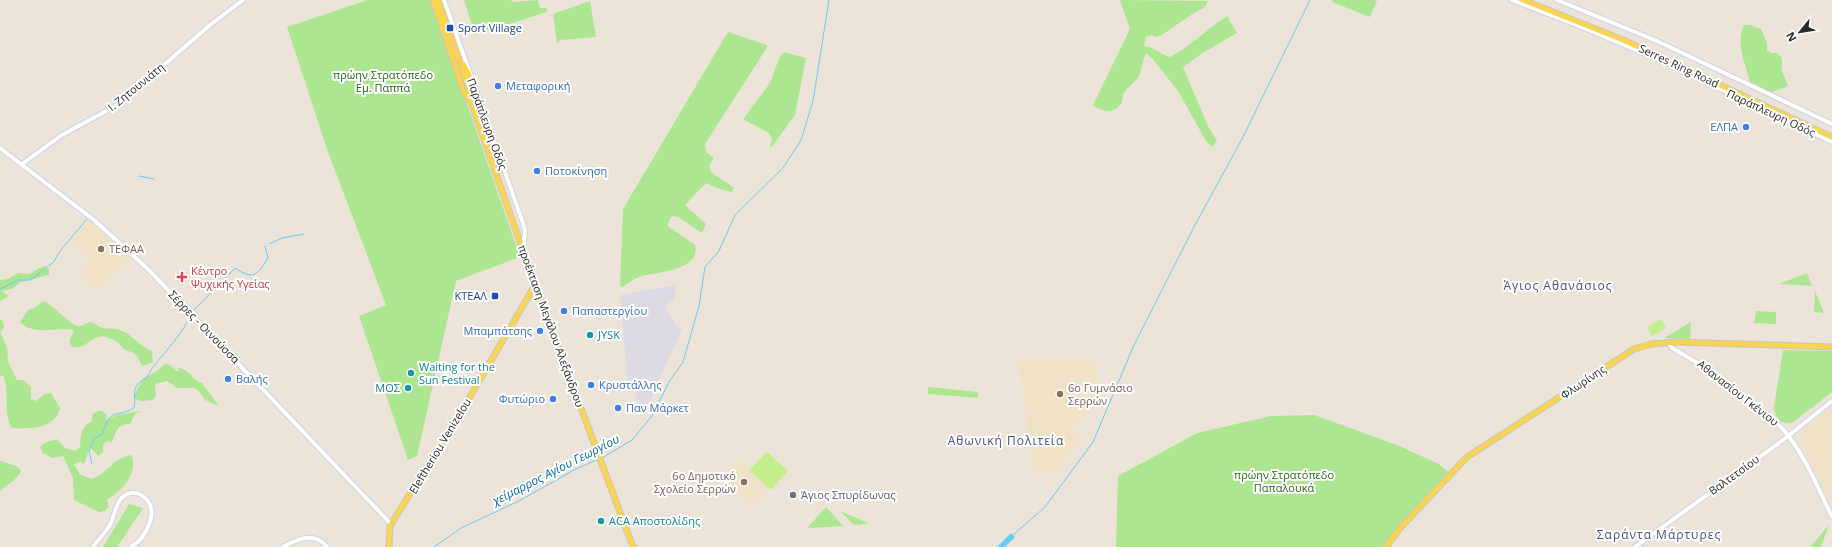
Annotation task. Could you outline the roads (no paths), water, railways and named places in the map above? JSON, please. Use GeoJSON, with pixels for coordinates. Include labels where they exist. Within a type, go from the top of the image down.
{"type":"FeatureCollection","features":[{"type":"Feature","properties":{"kind":"main road","name":"προέκταση Μεγάλου Αλεξάνδρου"},"geometry":{"type":"LineString","coordinates":[[433,0],[463,90],[472,105]]}},
{"type":"Feature","properties":{"kind":"main road","name":"προέκταση Μεγάλου Αλεξάνδρου"},"geometry":{"type":"LineString","coordinates":[[438,0],[469,88],[472,105],[535,285],[633,547]]}},
{"type":"Feature","properties":{"kind":"main road","name":"Serres Ring Road"},"geometry":{"type":"LineString","coordinates":[[1524,0],[1636,46],[1832,137]]}},
{"type":"Feature","properties":{"kind":"main road"},"geometry":{"type":"LineString","coordinates":[[456,51],[469,75]]}},
{"type":"Feature","properties":{"kind":"main road","name":"Eleftheriou Venizelou"},"geometry":{"type":"LineString","coordinates":[[389,547],[389,531],[391,524],[464,407],[535,285]]}},
{"type":"Feature","properties":{"kind":"main road","name":"Φλωρίνης"},"geometry":{"type":"LineString","coordinates":[[1386,547],[1400,528],[1467,457],[1626,353],[1644,345],[1668,342],[1832,347]]}},
{"type":"Feature","properties":{"kind":"street","name":"Ι. Ζητουνιάτη"},"geometry":{"type":"LineString","coordinates":[[22,164],[62,135],[119,104],[210,25],[243,0]]}},
{"type":"Feature","properties":{"kind":"street","name":"Παράπλευρη Οδός"},"geometry":{"type":"LineString","coordinates":[[444,0],[469,75],[523,223],[525,231],[523,249]]}},
{"type":"Feature","properties":{"kind":"street","name":"Παράπλευρη Οδός"},"geometry":{"type":"LineString","coordinates":[[1512,0],[1652,56],[1832,142]]}},
{"type":"Feature","properties":{"kind":"street","name":"Παράπλευρη Οδός"},"geometry":{"type":"LineString","coordinates":[[1557,0],[1657,41],[1832,124]]}},
{"type":"Feature","properties":{"kind":"street","name":"Σέρρες - Οινούσσα"},"geometry":{"type":"LineString","coordinates":[[0,148],[98,224],[166,287],[391,524]]}},
{"type":"Feature","properties":{"kind":"street","name":"Αθανασίου Γκένιου"},"geometry":{"type":"LineString","coordinates":[[1668,342],[1672,348],[1702,364],[1770,416],[1789,436],[1832,517]]}},
{"type":"Feature","properties":{"kind":"street","name":"Βαλτετσίου"},"geometry":{"type":"LineString","coordinates":[[1635,547],[1789,436],[1832,401]]}},
{"type":"Feature","properties":{"kind":"street"},"geometry":{"type":"LineString","coordinates":[[93,547],[110,524],[122,497],[134,493],[142,495],[150,503],[152,515],[139,540],[131,547]]}},
{"type":"Feature","properties":{"kind":"street"},"geometry":{"type":"LineString","coordinates":[[283,547],[296,539],[307,537],[318,540],[327,547]]}},
{"type":"Feature","properties":{"kind":"water"},"geometry":{"type":"Polygon","coordinates":[[[1011,533],[1015,537],[1005,547],[997,547],[1011,533]]]}},
{"type":"Feature","properties":{"kind":"waterway","name":"χείμαρρος Αγίου Γεωργίου"},"geometry":{"type":"LineString","coordinates":[[602,458],[632,440],[652,416],[669,382],[683,362],[699,306],[705,267],[719,251],[735,215],[783,168],[801,140],[813,101],[829,0]]}},
{"type":"Feature","properties":{"kind":"waterway"},"geometry":{"type":"LineString","coordinates":[[1013,535],[1045,507],[1093,442],[1134,345],[1195,225],[1242,139],[1310,0]]}},
{"type":"Feature","properties":{"kind":"waterway"},"geometry":{"type":"LineString","coordinates":[[139,176],[154,179]]}},
{"type":"Feature","properties":{"kind":"waterway"},"geometry":{"type":"LineString","coordinates":[[0,289],[19,280],[31,280],[53,263],[60,251],[87,219]]}},
{"type":"Feature","properties":{"kind":"waterway"},"geometry":{"type":"LineString","coordinates":[[269,244],[282,238],[304,234]]}},
{"type":"Feature","properties":{"kind":"waterway"},"geometry":{"type":"LineString","coordinates":[[193,311],[235,268],[250,275],[261,269],[268,258],[265,246]]}},
{"type":"Feature","properties":{"kind":"waterway"},"geometry":{"type":"LineString","coordinates":[[92,464],[89,451],[94,439],[102,434],[105,425],[111,416],[134,408],[137,385],[147,377],[153,367],[178,336],[190,317]]}},
{"type":"Feature","properties":{"kind":"waterway","name":"χείμαρρος Αγίου Γεωργίου"},"geometry":{"type":"LineString","coordinates":[[434,547],[461,528],[519,501],[574,470],[599,459]]}},
{"type":"Feature","properties":{"kind":"place","name":"Sport Village"},"geometry":{"type":"Point","coordinates":[450,28]}},
{"type":"Feature","properties":{"kind":"place","name":"Μεταφορική"},"geometry":{"type":"Point","coordinates":[498,86]}},
{"type":"Feature","properties":{"kind":"place","name":"ΕΛΠΑ"},"geometry":{"type":"Point","coordinates":[1746,127]}},
{"type":"Feature","properties":{"kind":"place","name":"Ποτοκίνηση"},"geometry":{"type":"Point","coordinates":[537,171]}},
{"type":"Feature","properties":{"kind":"place","name":"ΤΕΦΑΑ"},"geometry":{"type":"Point","coordinates":[101,249]}},
{"type":"Feature","properties":{"kind":"place","name":"Κέντρο Ψυχικής Υγείας"},"geometry":{"type":"Point","coordinates":[182,277]}},
{"type":"Feature","properties":{"kind":"place","name":"ΚΤΕΑΛ"},"geometry":{"type":"Point","coordinates":[495,296]}},
{"type":"Feature","properties":{"kind":"place","name":"Παπαστεργίου"},"geometry":{"type":"Point","coordinates":[564,311]}},
{"type":"Feature","properties":{"kind":"place","name":"Μπαμπάτσης"},"geometry":{"type":"Point","coordinates":[540,331]}},
{"type":"Feature","properties":{"kind":"place","name":"JYSK"},"geometry":{"type":"Point","coordinates":[590,335]}},
{"type":"Feature","properties":{"kind":"place","name":"Waiting for the Sun Festival"},"geometry":{"type":"Point","coordinates":[411,373]}},
{"type":"Feature","properties":{"kind":"place","name":"Βαλής"},"geometry":{"type":"Point","coordinates":[228,379]}},
{"type":"Feature","properties":{"kind":"place","name":"Κρυστάλλης"},"geometry":{"type":"Point","coordinates":[591,385]}},
{"type":"Feature","properties":{"kind":"place","name":"ΜΟΣ"},"geometry":{"type":"Point","coordinates":[408,388]}},
{"type":"Feature","properties":{"kind":"place","name":"6ο Γυμνάσιο Σερρών"},"geometry":{"type":"Point","coordinates":[1060,394]}},
{"type":"Feature","properties":{"kind":"place","name":"Φυτώριο"},"geometry":{"type":"Point","coordinates":[553,399]}},
{"type":"Feature","properties":{"kind":"place","name":"Παν Μάρκετ"},"geometry":{"type":"Point","coordinates":[618,408]}},
{"type":"Feature","properties":{"kind":"place","name":"6ο Δημοτικό Σχολείο Σερρών"},"geometry":{"type":"Point","coordinates":[744,482]}},
{"type":"Feature","properties":{"kind":"place","name":"Άγιος Σπυρίδωνας"},"geometry":{"type":"Point","coordinates":[793,495]}},
{"type":"Feature","properties":{"kind":"place","name":"ACA Αποστολίδης"},"geometry":{"type":"Point","coordinates":[601,521]}},
{"type":"Feature","properties":{"kind":"district","name":"Άγιος Αθανάσιος"},"geometry":{"type":"Point","coordinates":[1558,286]}},
{"type":"Feature","properties":{"kind":"district","name":"Αθωνική Πολιτεία"},"geometry":{"type":"Point","coordinates":[1006,441]}},
{"type":"Feature","properties":{"kind":"district","name":"Σαράντα Μάρτυρες"},"geometry":{"type":"Point","coordinates":[1659,535]}},
{"type":"Feature","properties":{"kind":"park label","name":"πρώην Στρατόπεδο Εμ. Παππά"},"geometry":{"type":"Point","coordinates":[383,81]}},
{"type":"Feature","properties":{"kind":"park label","name":"πρώην Στρατόπεδο Παπαλουκά"},"geometry":{"type":"Point","coordinates":[1284,481]}}]}
